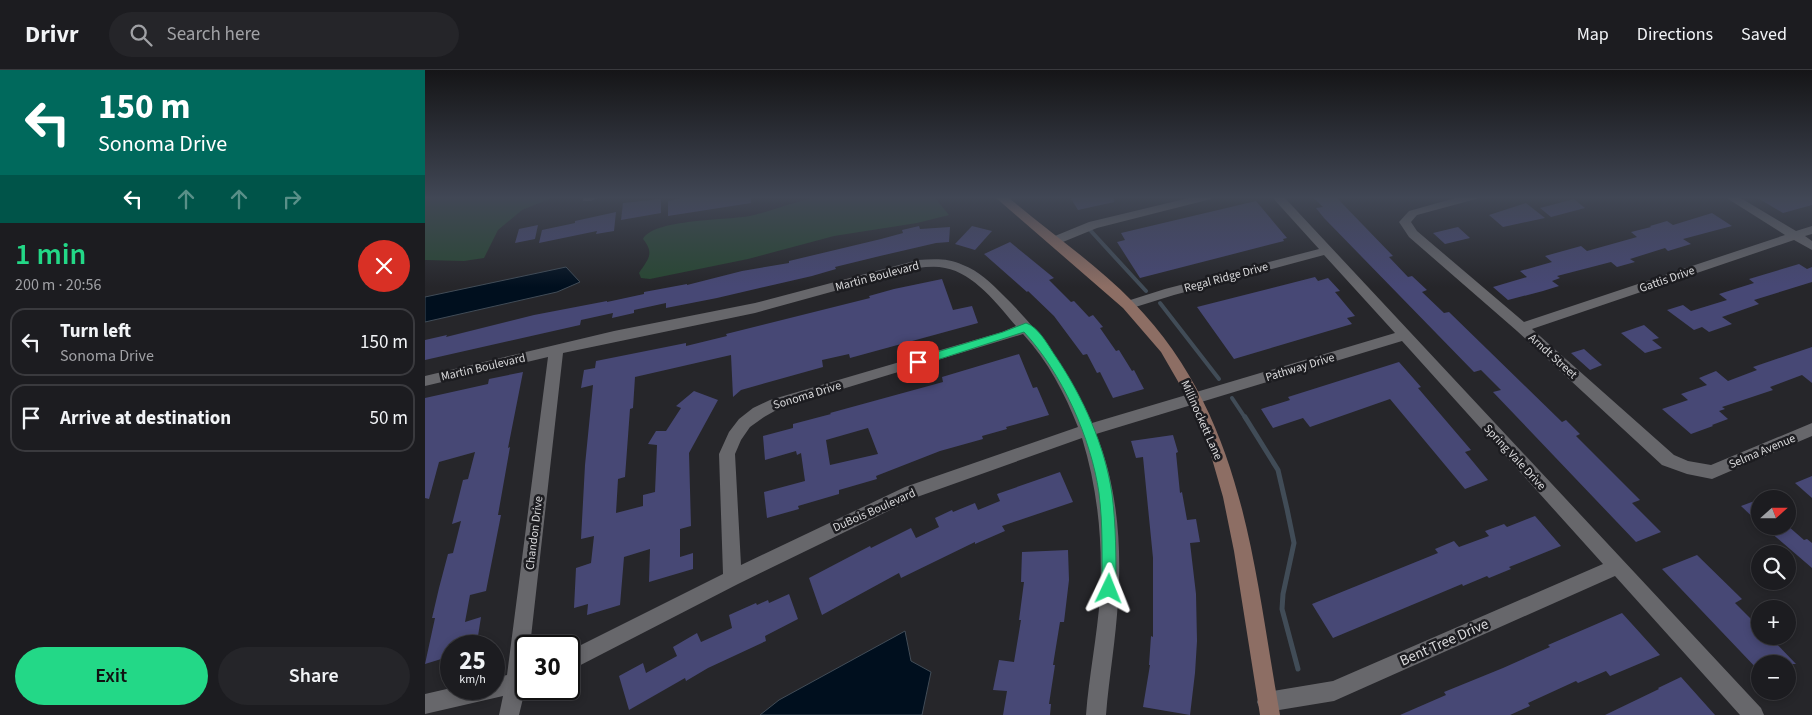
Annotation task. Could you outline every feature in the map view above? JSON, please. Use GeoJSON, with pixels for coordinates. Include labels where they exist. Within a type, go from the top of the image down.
{"type":"FeatureCollection","features":[{"type":"Feature","properties":{"kind":"street","name":"Millinockett Lane"},"geometry":{"type":"LineString","coordinates":[[1037,227],[1129,305],[1176,364],[1195,398],[1217,447],[1231,493],[1241,538],[1269,709]]}},
{"type":"Feature","properties":{"kind":"street"},"geometry":{"type":"LineString","coordinates":[[1054,241],[1086,227]]}},
{"type":"Feature","properties":{"kind":"street","name":"Spring Vale Drive"},"geometry":{"type":"LineString","coordinates":[[1304,227],[1616,567],[1755,715]]}},
{"type":"Feature","properties":{"kind":"street","name":"Arndt Street"},"geometry":{"type":"LineString","coordinates":[[1408,227],[1413,234],[1522,328],[1668,460],[1687,467],[1712,472]]}},
{"type":"Feature","properties":{"kind":"street"},"geometry":{"type":"LineString","coordinates":[[1781,227],[1812,246]]}},
{"type":"Feature","properties":{"kind":"street","name":"Gattis Drive"},"geometry":{"type":"LineString","coordinates":[[1522,328],[1812,230]]}},
{"type":"Feature","properties":{"kind":"street","name":"Regal Ridge Drive"},"geometry":{"type":"LineString","coordinates":[[1129,305],[1325,250]]}},
{"type":"Feature","properties":{"kind":"street","name":"Martin Boulevard"},"geometry":{"type":"LineString","coordinates":[[425,381],[556,350],[755,308],[928,262],[949,264],[967,270],[1041,343],[1061,374],[1088,430],[1099,464],[1105,492],[1110,552],[1109,600],[1096,715]]}},
{"type":"Feature","properties":{"kind":"street","name":"Sonoma Drive"},"geometry":{"type":"LineString","coordinates":[[732,578],[727,454],[731,440],[744,422],[754,414],[775,404],[997,338],[1026,327]]}},
{"type":"Feature","properties":{"kind":"street","name":"Pathway Drive"},"geometry":{"type":"LineString","coordinates":[[1195,398],[1404,335]]}},
{"type":"Feature","properties":{"kind":"street","name":"Chandon Drive"},"geometry":{"type":"LineString","coordinates":[[526,635],[556,350]]}},
{"type":"Feature","properties":{"kind":"street","name":"DuBois Boulevard"},"geometry":{"type":"LineString","coordinates":[[580,655],[732,578],[911,492],[1088,430],[1195,398]]}},
{"type":"Feature","properties":{"kind":"street","name":"Selma Avenue"},"geometry":{"type":"LineString","coordinates":[[1712,472],[1812,429]]}},
{"type":"Feature","properties":{"kind":"street","name":"Bent Tree Drive"},"geometry":{"type":"LineString","coordinates":[[1269,709],[1334,691],[1616,567]]}},
{"type":"Feature","properties":{"kind":"street"},"geometry":{"type":"LineString","coordinates":[[425,704],[515,683]]}},
{"type":"Feature","properties":{"kind":"street","name":"Chandon Drive"},"geometry":{"type":"LineString","coordinates":[[509,715],[515,698]]}},
{"type":"Feature","properties":{"kind":"green space"},"geometry":{"type":"Polygon","coordinates":[[[425,227],[501,227],[498,230],[484,258],[464,261],[425,260],[425,227]]]}},
{"type":"Feature","properties":{"kind":"green space"},"geometry":{"type":"Polygon","coordinates":[[[891,227],[834,236],[748,259],[650,279],[641,278],[639,273],[649,256],[649,249],[643,239],[650,232],[661,228],[891,227]]]}},
{"type":"Feature","properties":{"kind":"water"},"geometry":{"type":"Polygon","coordinates":[[[566,267],[580,282],[557,292],[425,322],[425,297],[566,267]]]}},
{"type":"Feature","properties":{"kind":"water"},"geometry":{"type":"Polygon","coordinates":[[[905,631],[911,661],[931,672],[922,715],[760,715],[779,700],[905,631]]]}},
{"type":"Feature","properties":{"kind":"building"},"geometry":{"type":"Polygon","coordinates":[[[538,227],[535,239],[515,243],[519,229],[538,227]]]}},
{"type":"Feature","properties":{"kind":"building"},"geometry":{"type":"Polygon","coordinates":[[[556,227],[614,227],[614,231],[596,234],[597,231],[539,243],[542,230],[556,227]]]}},
{"type":"Feature","properties":{"kind":"building"},"geometry":{"type":"Polygon","coordinates":[[[914,227],[919,227],[920,229],[950,227],[949,242],[936,243],[880,256],[835,267],[836,269],[812,276],[717,298],[666,308],[666,303],[634,310],[634,313],[612,318],[613,313],[581,320],[580,325],[425,360],[425,340],[447,335],[446,337],[534,315],[687,285],[742,271],[789,263],[789,261],[903,233],[902,230],[914,227]]]}},
{"type":"Feature","properties":{"kind":"building"},"geometry":{"type":"Polygon","coordinates":[[[971,227],[992,231],[975,250],[955,244],[971,227]]]}},
{"type":"Feature","properties":{"kind":"building"},"geometry":{"type":"Polygon","coordinates":[[[1146,227],[1278,227],[1287,238],[1283,239],[1284,241],[1140,278],[1117,242],[1125,240],[1121,233],[1146,227]]]}},
{"type":"Feature","properties":{"kind":"building"},"geometry":{"type":"Polygon","coordinates":[[[1333,227],[1365,227],[1393,256],[1389,257],[1408,277],[1412,276],[1427,290],[1422,292],[1444,313],[1449,312],[1562,422],[1566,420],[1580,434],[1576,436],[1640,500],[1632,503],[1661,532],[1636,542],[1493,392],[1501,390],[1481,370],[1474,372],[1333,227]]]}},
{"type":"Feature","properties":{"kind":"building"},"geometry":{"type":"Polygon","coordinates":[[[1458,227],[1470,238],[1445,244],[1433,233],[1458,227]]]}},
{"type":"Feature","properties":{"kind":"building"},"geometry":{"type":"Polygon","coordinates":[[[1651,227],[1728,227],[1683,239],[1691,244],[1668,251],[1665,248],[1630,259],[1635,262],[1617,267],[1611,262],[1557,276],[1560,278],[1552,281],[1559,286],[1508,300],[1493,287],[1527,277],[1520,271],[1552,262],[1545,256],[1581,246],[1587,251],[1637,237],[1631,232],[1651,227]]]}},
{"type":"Feature","properties":{"kind":"building"},"geometry":{"type":"Polygon","coordinates":[[[1010,242],[1054,278],[1049,280],[1071,302],[1074,301],[1089,317],[1093,315],[1103,327],[1100,328],[1116,351],[1119,350],[1132,371],[1134,370],[1144,389],[1113,398],[1100,372],[1097,373],[1087,354],[1083,355],[1054,316],[984,254],[1010,242]]]}},
{"type":"Feature","properties":{"kind":"building"},"geometry":{"type":"Polygon","coordinates":[[[1799,264],[1807,269],[1812,267],[1812,282],[1754,300],[1759,304],[1722,317],[1732,324],[1709,332],[1702,327],[1694,330],[1667,310],[1683,305],[1691,311],[1727,300],[1719,294],[1754,283],[1749,279],[1799,264]]]}},
{"type":"Feature","properties":{"kind":"building"},"geometry":{"type":"Polygon","coordinates":[[[1315,277],[1318,281],[1328,278],[1340,291],[1335,292],[1355,316],[1347,318],[1352,324],[1234,359],[1197,307],[1315,277]]]}},
{"type":"Feature","properties":{"kind":"building"},"geometry":{"type":"Polygon","coordinates":[[[942,279],[953,310],[972,306],[978,323],[850,358],[849,354],[822,360],[823,367],[741,390],[733,397],[731,355],[635,377],[633,408],[630,409],[625,477],[618,479],[616,513],[643,506],[643,495],[655,492],[657,445],[648,444],[656,431],[666,431],[681,408],[676,406],[694,391],[718,400],[689,453],[691,526],[680,529],[680,557],[693,553],[693,569],[649,582],[650,549],[624,557],[620,605],[587,615],[588,604],[574,608],[576,568],[591,563],[594,536],[581,539],[585,465],[593,385],[581,388],[584,370],[595,368],[596,361],[686,343],[686,346],[727,336],[726,334],[870,298],[869,296],[894,289],[942,279]]]}},
{"type":"Feature","properties":{"kind":"building"},"geometry":{"type":"Polygon","coordinates":[[[1644,325],[1659,338],[1652,340],[1662,348],[1645,353],[1621,333],[1644,325]]]}},
{"type":"Feature","properties":{"kind":"building"},"geometry":{"type":"Polygon","coordinates":[[[1812,347],[1812,383],[1802,375],[1770,387],[1773,390],[1722,407],[1725,409],[1719,411],[1728,419],[1713,426],[1691,434],[1662,409],[1688,400],[1681,394],[1707,385],[1699,378],[1716,371],[1728,381],[1757,370],[1753,367],[1812,347]]]}},
{"type":"Feature","properties":{"kind":"building"},"geometry":{"type":"Polygon","coordinates":[[[1584,349],[1602,365],[1590,370],[1571,353],[1584,349]]]}},
{"type":"Feature","properties":{"kind":"building"},"geometry":{"type":"Polygon","coordinates":[[[1019,354],[1033,388],[1037,387],[1049,415],[1006,427],[1007,429],[982,436],[983,439],[940,451],[876,476],[877,479],[839,490],[839,494],[798,506],[799,509],[767,518],[764,492],[805,481],[801,453],[797,455],[796,451],[765,460],[763,436],[793,428],[793,424],[943,382],[942,377],[1019,354]],[[868,428],[826,440],[830,465],[878,454],[868,428]]]}},
{"type":"Feature","properties":{"kind":"building"},"geometry":{"type":"Polygon","coordinates":[[[1399,362],[1421,387],[1418,388],[1471,450],[1465,452],[1488,480],[1465,489],[1390,399],[1310,427],[1303,418],[1273,428],[1261,409],[1290,400],[1288,397],[1399,362]]]}},
{"type":"Feature","properties":{"kind":"building"},"geometry":{"type":"Polygon","coordinates":[[[523,372],[508,448],[510,447],[498,515],[501,515],[486,591],[470,595],[465,622],[481,617],[478,635],[440,635],[440,659],[425,664],[435,618],[432,618],[439,588],[448,554],[453,553],[461,521],[452,524],[463,480],[468,479],[475,452],[439,462],[429,499],[425,498],[425,398],[488,384],[489,379],[523,372]]]}},
{"type":"Feature","properties":{"kind":"building"},"geometry":{"type":"Polygon","coordinates":[[[1173,435],[1178,452],[1176,453],[1180,493],[1182,492],[1187,520],[1196,519],[1200,542],[1190,543],[1196,594],[1197,641],[1190,715],[1143,707],[1150,665],[1151,636],[1153,637],[1153,558],[1143,457],[1136,458],[1131,441],[1173,435]]]}},
{"type":"Feature","properties":{"kind":"building"},"geometry":{"type":"Polygon","coordinates":[[[1060,472],[1073,502],[1002,526],[1005,531],[975,544],[975,542],[901,578],[899,573],[822,615],[809,578],[870,546],[871,548],[911,528],[916,538],[939,527],[935,518],[952,510],[953,512],[975,503],[978,510],[1000,501],[997,494],[1060,472]]]}},
{"type":"Feature","properties":{"kind":"building"},"geometry":{"type":"Polygon","coordinates":[[[1812,476],[1812,498],[1795,483],[1812,476]]]}},
{"type":"Feature","properties":{"kind":"building"},"geometry":{"type":"Polygon","coordinates":[[[1751,502],[1751,515],[1741,506],[1751,502]]]}},
{"type":"Feature","properties":{"kind":"building"},"geometry":{"type":"Polygon","coordinates":[[[1535,516],[1561,546],[1509,567],[1511,569],[1489,578],[1487,576],[1463,586],[1462,584],[1333,638],[1312,604],[1438,553],[1435,549],[1454,541],[1459,547],[1489,536],[1485,531],[1504,524],[1507,527],[1535,516]]]}},
{"type":"Feature","properties":{"kind":"building"},"geometry":{"type":"Polygon","coordinates":[[[1796,533],[1804,540],[1807,539],[1812,543],[1812,568],[1796,554],[1796,545],[1785,545],[1774,535],[1796,535],[1796,533]]]}},
{"type":"Feature","properties":{"kind":"building"},"geometry":{"type":"Polygon","coordinates":[[[1068,550],[1069,580],[1064,622],[1060,622],[1053,665],[1055,665],[1049,704],[1051,704],[1050,715],[1003,715],[1007,691],[993,690],[999,660],[1014,662],[1021,620],[1019,620],[1024,582],[1021,582],[1022,552],[1068,550]]]}},
{"type":"Feature","properties":{"kind":"building"},"geometry":{"type":"Polygon","coordinates":[[[1697,555],[1742,599],[1735,603],[1751,619],[1751,645],[1778,645],[1787,655],[1751,655],[1751,663],[1662,569],[1697,555]]]}},
{"type":"Feature","properties":{"kind":"building"},"geometry":{"type":"Polygon","coordinates":[[[789,594],[798,619],[765,636],[766,641],[708,668],[686,681],[685,678],[629,710],[619,676],[643,663],[646,673],[677,656],[673,647],[697,633],[701,642],[732,628],[729,615],[756,603],[757,605],[768,600],[769,603],[789,594]]]}},
{"type":"Feature","properties":{"kind":"building"},"geometry":{"type":"Polygon","coordinates":[[[1622,613],[1660,655],[1610,676],[1606,671],[1578,683],[1576,681],[1528,703],[1530,706],[1510,715],[1400,715],[1446,695],[1444,692],[1503,668],[1550,647],[1548,645],[1622,613]]]}},
{"type":"Feature","properties":{"kind":"building"},"geometry":{"type":"Polygon","coordinates":[[[1681,677],[1715,715],[1605,715],[1659,689],[1681,677]]]}},
{"type":"Feature","properties":{"kind":"waterway"},"geometry":{"type":"LineString","coordinates":[[1090,230],[1146,291]]}},
{"type":"Feature","properties":{"kind":"waterway"},"geometry":{"type":"LineString","coordinates":[[1160,303],[1219,379]]}},
{"type":"Feature","properties":{"kind":"waterway"},"geometry":{"type":"LineString","coordinates":[[1232,398],[1246,419]]}},
{"type":"Feature","properties":{"kind":"waterway"},"geometry":{"type":"LineString","coordinates":[[1245,417],[1278,470],[1287,509],[1294,543],[1283,594],[1282,609],[1298,669]]}},
{"type":"Feature","properties":{"kind":"route"},"geometry":{"type":"LineString","coordinates":[[918,362],[1007,335],[1026,327],[1041,343],[1061,374],[1088,430],[1099,464],[1109,526],[1109,589]]}}]}
